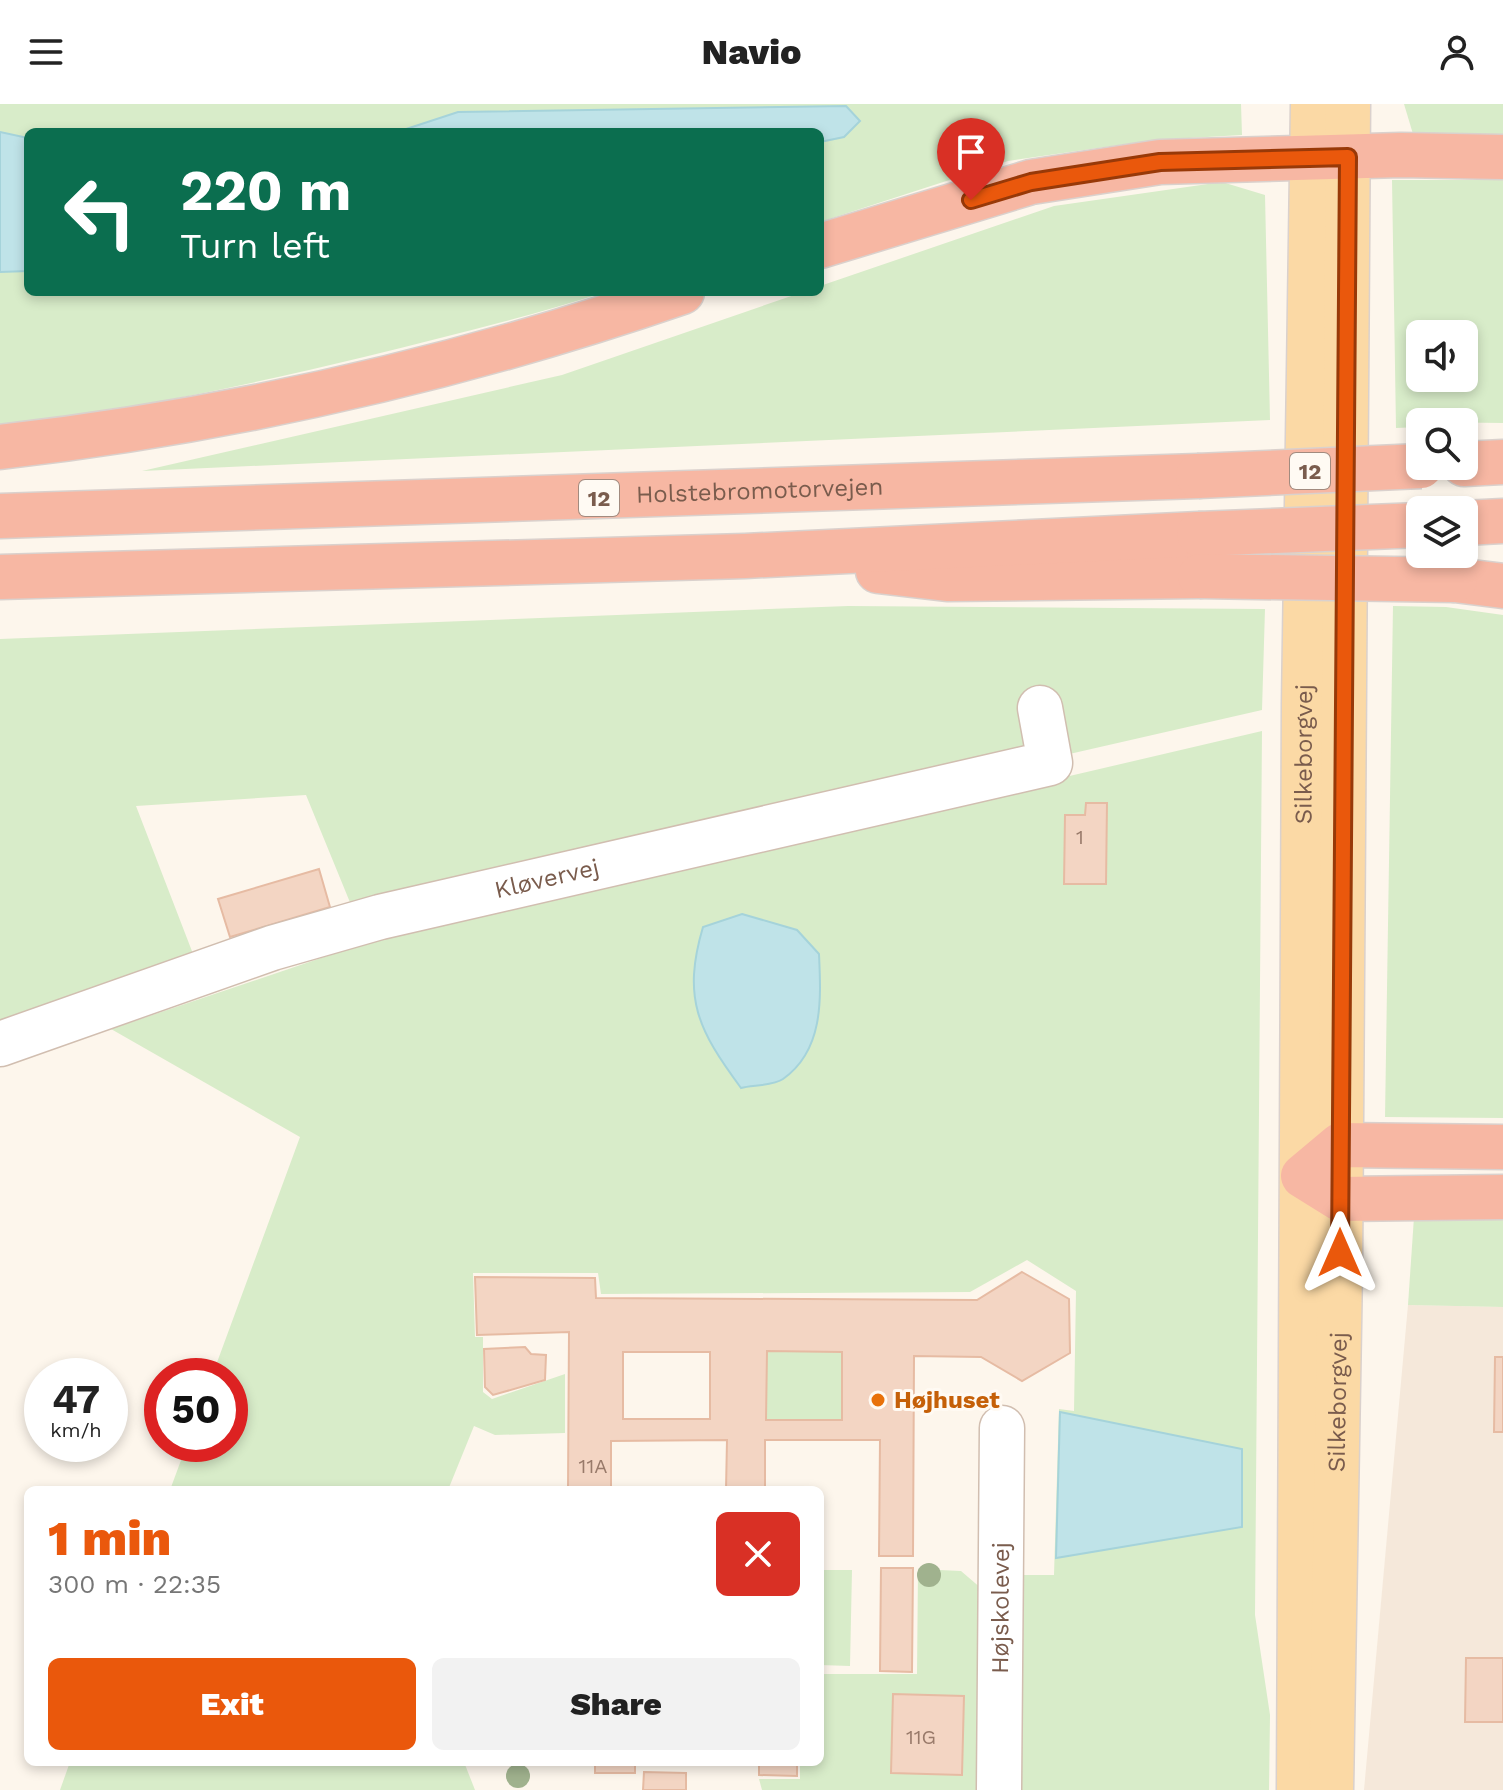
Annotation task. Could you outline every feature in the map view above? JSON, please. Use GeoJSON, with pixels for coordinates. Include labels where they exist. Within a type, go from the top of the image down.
{"type":"FeatureCollection","features":[{"type":"Feature","properties":{"kind":"highway"},"geometry":{"type":"LineString","coordinates":[[824,245],[1031,182],[1160,162],[1331,157],[1503,157]]}},
{"type":"Feature","properties":{"kind":"highway"},"geometry":{"type":"LineString","coordinates":[[0,447],[108,435],[332,393],[549,337],[670,296]]}},
{"type":"Feature","properties":{"kind":"highway"},"geometry":{"type":"LineString","coordinates":[[1478,463],[1503,462]]}},
{"type":"Feature","properties":{"kind":"highway","name":"Holstebromotorvejen"},"geometry":{"type":"LineString","coordinates":[[0,516],[1406,467]]}},
{"type":"Feature","properties":{"kind":"highway"},"geometry":{"type":"LineString","coordinates":[[1478,522],[1503,521]]}},
{"type":"Feature","properties":{"kind":"highway"},"geometry":{"type":"LineString","coordinates":[[0,577],[745,556],[947,579],[1200,555],[1406,527]]}},
{"type":"Feature","properties":{"kind":"highway"},"geometry":{"type":"LineString","coordinates":[[1200,555],[1503,586]]}},
{"type":"Feature","properties":{"kind":"highway"},"geometry":{"type":"LineString","coordinates":[[1503,1147],[1340,1145],[1303,1176],[1340,1199],[1503,1197]]}},
{"type":"Feature","properties":{"kind":"main road","name":"Silkeborgvej"},"geometry":{"type":"LineString","coordinates":[[1313,104],[1331,157],[1340,1145],[1331,1790]]}},
{"type":"Feature","properties":{"kind":"main road","name":"Silkeborgvej"},"geometry":{"type":"LineString","coordinates":[[1299,1790],[1304,719],[1331,157],[1348,104]]}},
{"type":"Feature","properties":{"kind":"street","name":"Kløvervej"},"geometry":{"type":"LineString","coordinates":[[0,1044],[272,948],[380,917],[1050,763],[1040,708]]}},
{"type":"Feature","properties":{"kind":"street","name":"Højskolevej"},"geometry":{"type":"LineString","coordinates":[[999,1790],[1002,1428]]}},
{"type":"Feature","properties":{"kind":"shaded area"},"geometry":{"type":"Polygon","coordinates":[[[1408,1305],[1503,1307],[1503,1790],[1364,1790],[1408,1305]]]}},
{"type":"Feature","properties":{"kind":"green space"},"geometry":{"type":"Polygon","coordinates":[[[0,104],[1241,104],[1242,135],[1154,140],[1008,161],[824,221],[824,141],[844,137],[859,121],[846,106],[458,112],[409,128],[24,128],[24,137],[0,132],[0,104]]]}},
{"type":"Feature","properties":{"kind":"green space"},"geometry":{"type":"Polygon","coordinates":[[[1404,104],[1503,104],[1503,137],[1413,134],[1404,104]]]}},
{"type":"Feature","properties":{"kind":"green space"},"geometry":{"type":"Polygon","coordinates":[[[1392,180],[1503,180],[1503,423],[1478,423],[1478,408],[1406,408],[1406,428],[1396,428],[1392,180]]]}},
{"type":"Feature","properties":{"kind":"green space"},"geometry":{"type":"Polygon","coordinates":[[[1222,182],[1265,195],[1270,420],[142,471],[562,375],[791,296],[824,296],[824,285],[1054,206],[1222,182]]]}},
{"type":"Feature","properties":{"kind":"green space"},"geometry":{"type":"Polygon","coordinates":[[[24,271],[24,296],[592,296],[485,327],[274,378],[138,405],[0,424],[0,272],[24,271]]]}},
{"type":"Feature","properties":{"kind":"green space"},"geometry":{"type":"Polygon","coordinates":[[[848,606],[1265,609],[1262,710],[356,917],[306,795],[136,806],[195,959],[0,1029],[0,639],[848,606]]]}},
{"type":"Feature","properties":{"kind":"green space"},"geometry":{"type":"Polygon","coordinates":[[[1393,606],[1446,607],[1503,615],[1503,1118],[1385,1117],[1393,606]]]}},
{"type":"Feature","properties":{"kind":"green space"},"geometry":{"type":"Polygon","coordinates":[[[1262,731],[1255,1615],[1270,1715],[1269,1790],[1020,1790],[1022,1575],[1054,1575],[1059,1409],[1074,1411],[1076,1291],[1027,1260],[970,1292],[601,1294],[598,1273],[473,1273],[475,1337],[483,1337],[483,1392],[492,1399],[565,1374],[565,1433],[495,1435],[474,1426],[450,1486],[171,1486],[180,1462],[248,1462],[248,1358],[219,1358],[300,1137],[111,1029],[386,936],[1262,731]]]}},
{"type":"Feature","properties":{"kind":"green space"},"geometry":{"type":"Polygon","coordinates":[[[1414,1217],[1503,1220],[1503,1307],[1408,1305],[1414,1217]]]}},
{"type":"Feature","properties":{"kind":"green space"},"geometry":{"type":"Polygon","coordinates":[[[767,1351],[842,1352],[842,1420],[766,1420],[767,1351]]]}},
{"type":"Feature","properties":{"kind":"green space"},"geometry":{"type":"Polygon","coordinates":[[[918,1569],[961,1571],[982,1589],[983,1790],[762,1790],[759,1779],[800,1779],[800,1766],[824,1766],[824,1674],[917,1674],[918,1569]]]}},
{"type":"Feature","properties":{"kind":"green space"},"geometry":{"type":"Polygon","coordinates":[[[824,1570],[852,1570],[850,1666],[824,1665],[824,1570]]]}},
{"type":"Feature","properties":{"kind":"green space"},"geometry":{"type":"Polygon","coordinates":[[[69,1766],[466,1766],[475,1790],[60,1790],[69,1766]]]}},
{"type":"Feature","properties":{"kind":"water"},"geometry":{"type":"Polygon","coordinates":[[[846,106],[860,121],[844,137],[824,141],[824,128],[409,128],[458,112],[846,106]]]}},
{"type":"Feature","properties":{"kind":"water"},"geometry":{"type":"Polygon","coordinates":[[[0,132],[24,137],[24,271],[0,272],[0,132]]]}},
{"type":"Feature","properties":{"kind":"water"},"geometry":{"type":"Polygon","coordinates":[[[742,914],[797,930],[819,954],[820,988],[813,1039],[796,1067],[779,1081],[741,1088],[705,1030],[694,994],[694,974],[703,927],[742,914]]]}},
{"type":"Feature","properties":{"kind":"water"},"geometry":{"type":"Polygon","coordinates":[[[1060,1412],[1242,1449],[1242,1527],[1056,1558],[1060,1412]]]}},
{"type":"Feature","properties":{"kind":"building"},"geometry":{"type":"Polygon","coordinates":[[[1086,803],[1107,803],[1106,884],[1064,884],[1065,815],[1085,815],[1086,803]]]}},
{"type":"Feature","properties":{"kind":"building"},"geometry":{"type":"Polygon","coordinates":[[[319,869],[330,907],[230,937],[218,899],[319,869]]]}},
{"type":"Feature","properties":{"kind":"building"},"geometry":{"type":"Polygon","coordinates":[[[1022,1272],[1069,1299],[1070,1353],[1022,1381],[981,1357],[914,1356],[913,1556],[879,1556],[880,1440],[765,1440],[765,1486],[726,1486],[727,1440],[611,1441],[611,1486],[568,1486],[569,1332],[477,1335],[475,1277],[595,1278],[596,1298],[977,1300],[1022,1272]],[[767,1351],[766,1420],[842,1420],[842,1352],[767,1351]],[[623,1352],[623,1419],[710,1419],[710,1352],[623,1352]]]}},
{"type":"Feature","properties":{"kind":"building"},"geometry":{"type":"Polygon","coordinates":[[[525,1347],[531,1354],[546,1355],[545,1380],[493,1395],[485,1387],[484,1349],[525,1347]]]}},
{"type":"Feature","properties":{"kind":"building"},"geometry":{"type":"Polygon","coordinates":[[[1495,1357],[1503,1357],[1503,1432],[1494,1432],[1495,1357]]]}},
{"type":"Feature","properties":{"kind":"building"},"geometry":{"type":"Polygon","coordinates":[[[881,1568],[913,1568],[912,1672],[880,1671],[881,1568]]]}},
{"type":"Feature","properties":{"kind":"building"},"geometry":{"type":"Polygon","coordinates":[[[1466,1658],[1503,1658],[1503,1722],[1465,1722],[1466,1658]]]}},
{"type":"Feature","properties":{"kind":"building"},"geometry":{"type":"Polygon","coordinates":[[[893,1694],[964,1696],[962,1775],[891,1773],[893,1694]]]}},
{"type":"Feature","properties":{"kind":"building"},"geometry":{"type":"Polygon","coordinates":[[[595,1766],[635,1766],[635,1773],[595,1773],[595,1766]]]}},
{"type":"Feature","properties":{"kind":"building"},"geometry":{"type":"Polygon","coordinates":[[[759,1766],[797,1766],[797,1776],[759,1775],[759,1766]]]}},
{"type":"Feature","properties":{"kind":"building"},"geometry":{"type":"Polygon","coordinates":[[[644,1772],[686,1773],[686,1790],[643,1790],[644,1772]]]}},
{"type":"Feature","properties":{"kind":"place","name":"Højhuset"},"geometry":{"type":"Point","coordinates":[878,1400]}},
{"type":"Feature","properties":{"kind":"route"},"geometry":{"type":"LineString","coordinates":[[971,200],[1031,182],[1160,162],[1348,157],[1340,1253]]}}]}
